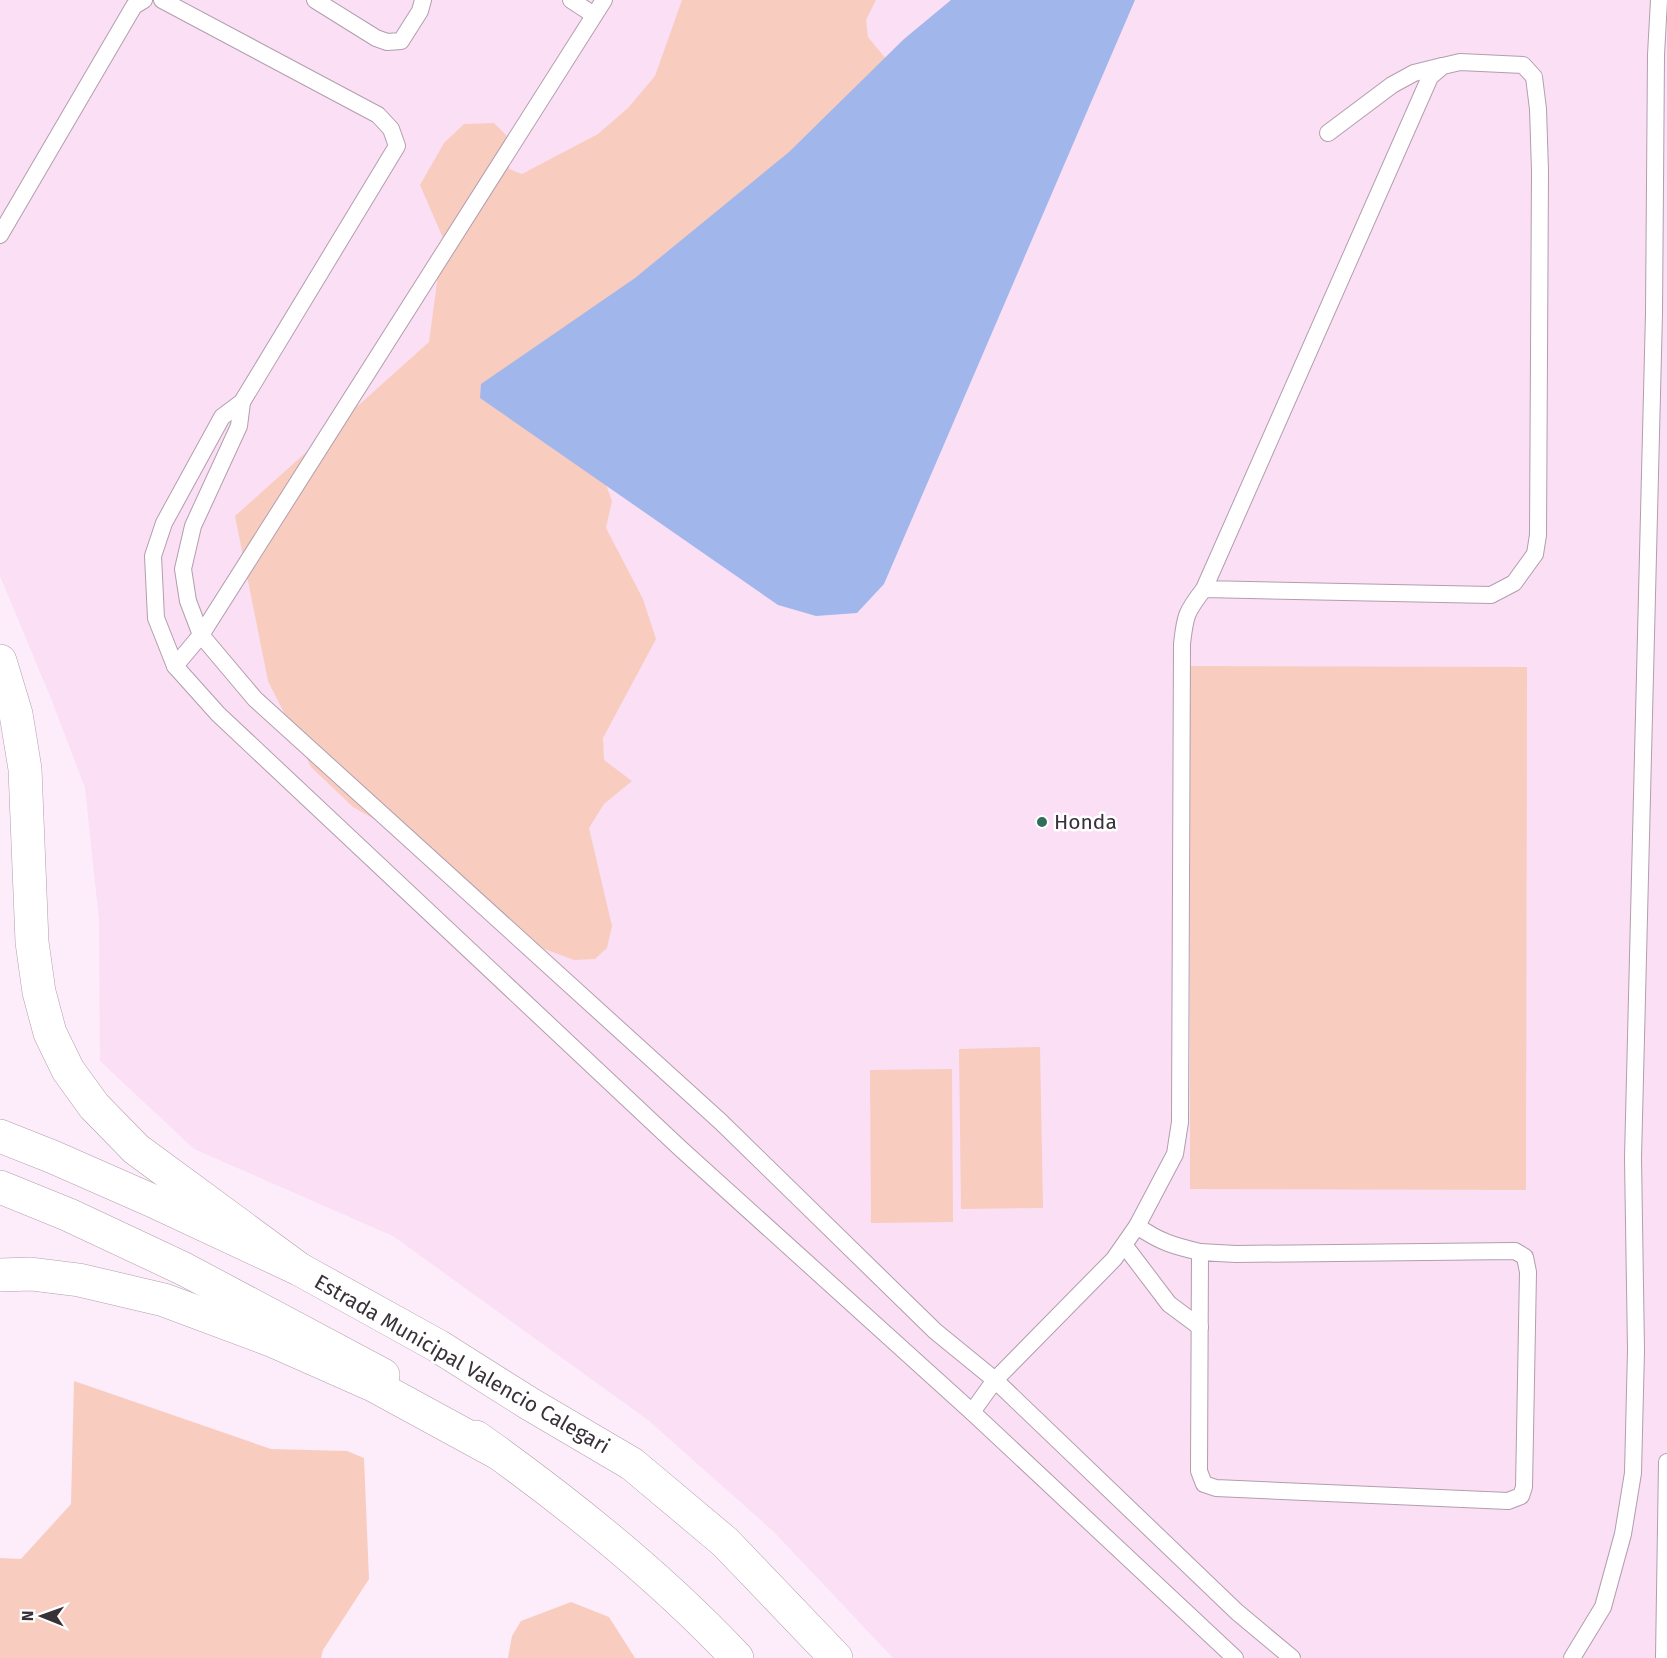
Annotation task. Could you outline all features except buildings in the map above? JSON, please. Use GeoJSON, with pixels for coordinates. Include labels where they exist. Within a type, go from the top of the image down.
{"type":"FeatureCollection","features":[{"type":"Feature","properties":{"kind":"main road"},"geometry":{"type":"LineString","coordinates":[[0,661],[16,714],[24,769],[32,942],[39,992],[50,1033],[68,1070],[94,1106],[136,1149],[298,1269]]}},
{"type":"Feature","properties":{"kind":"main road","name":"Estrada Municipal Valencio Calegari"},"geometry":{"type":"LineString","coordinates":[[0,1136],[153,1201],[298,1269],[438,1346],[632,1464],[725,1542],[836,1658]]}},
{"type":"Feature","properties":{"kind":"main road"},"geometry":{"type":"LineString","coordinates":[[0,1187],[69,1215],[194,1274],[401,1385],[498,1453],[638,1562],[738,1658]]}},
{"type":"Feature","properties":{"kind":"main road"},"geometry":{"type":"LineString","coordinates":[[0,1275],[31,1274],[79,1280],[164,1300],[271,1340],[375,1386],[498,1453]]}},
{"type":"Feature","properties":{"kind":"lane"},"geometry":{"type":"LineString","coordinates":[[0,235],[134,6],[144,0]]}},
{"type":"Feature","properties":{"kind":"lane"},"geometry":{"type":"LineString","coordinates":[[162,0],[378,115],[391,129],[397,146],[242,402],[222,417],[164,523],[153,556],[156,618],[175,666],[218,714],[681,1149],[972,1412],[1235,1658]]}},
{"type":"Feature","properties":{"kind":"lane"},"geometry":{"type":"LineString","coordinates":[[315,0],[376,38],[387,42],[401,41],[420,11],[423,0]]}},
{"type":"Feature","properties":{"kind":"lane"},"geometry":{"type":"LineString","coordinates":[[571,0],[594,15]]}},
{"type":"Feature","properties":{"kind":"lane"},"geometry":{"type":"LineString","coordinates":[[175,666],[201,636],[604,0]]}},
{"type":"Feature","properties":{"kind":"lane"},"geometry":{"type":"LineString","coordinates":[[1572,1658],[1603,1607],[1623,1534],[1633,1473],[1636,1350],[1633,1158],[1654,313],[1656,55],[1659,0]]}},
{"type":"Feature","properties":{"kind":"lane"},"geometry":{"type":"LineString","coordinates":[[1204,590],[1491,596],[1514,583],[1535,554],[1539,525],[1540,171],[1538,109],[1534,77],[1523,65],[1460,62],[1414,73],[1392,85],[1328,134]]}},
{"type":"Feature","properties":{"kind":"lane"},"geometry":{"type":"LineString","coordinates":[[1130,1252],[1137,1226],[1175,1154],[1180,1122],[1182,644],[1184,620],[1191,606],[1204,590],[1430,77],[1443,66]]}},
{"type":"Feature","properties":{"kind":"lane"},"geometry":{"type":"LineString","coordinates":[[242,402],[239,426],[193,526],[183,569],[188,601],[201,636],[255,699],[712,1114],[935,1331],[995,1380],[1237,1612],[1292,1658]]}},
{"type":"Feature","properties":{"kind":"lane"},"geometry":{"type":"LineString","coordinates":[[1137,1226],[1154,1238],[1174,1246],[1200,1252],[1236,1254],[1515,1251],[1525,1257],[1528,1272],[1525,1467],[1521,1496],[1508,1501],[1216,1488],[1204,1484],[1199,1471],[1200,1252]]}},
{"type":"Feature","properties":{"kind":"lane"},"geometry":{"type":"LineString","coordinates":[[972,1412],[995,1380],[1114,1259],[1154,1238]]}},
{"type":"Feature","properties":{"kind":"lane"},"geometry":{"type":"LineString","coordinates":[[1130,1252],[1169,1304],[1200,1327]]}},
{"type":"Feature","properties":{"kind":"lane"},"geometry":{"type":"LineString","coordinates":[[1664,1658],[1667,1462]]}},
{"type":"Feature","properties":{"kind":"shaded area"},"geometry":{"type":"Polygon","coordinates":[[[0,0],[1667,0],[1667,1658],[893,1658],[774,1532],[648,1420],[393,1236],[194,1149],[100,1061],[99,920],[85,788],[0,576],[0,0]]]}},
{"type":"Feature","properties":{"kind":"shaded area"},"geometry":{"type":"Polygon","coordinates":[[[682,0],[876,0],[866,20],[868,37],[886,59],[591,444],[612,501],[606,528],[643,599],[656,639],[603,738],[604,760],[632,781],[604,804],[589,828],[612,926],[607,948],[595,959],[574,960],[523,941],[444,859],[353,807],[311,767],[268,681],[235,516],[429,342],[443,238],[420,185],[444,143],[464,124],[494,123],[506,135],[509,169],[522,174],[598,134],[628,108],[655,76],[682,0]]]}},
{"type":"Feature","properties":{"kind":"shaded area"},"geometry":{"type":"Polygon","coordinates":[[[1190,666],[1527,667],[1526,1190],[1190,1189],[1190,666]]]}},
{"type":"Feature","properties":{"kind":"shaded area"},"geometry":{"type":"Polygon","coordinates":[[[1040,1047],[1043,1208],[961,1209],[959,1049],[1040,1047]]]}},
{"type":"Feature","properties":{"kind":"shaded area"},"geometry":{"type":"Polygon","coordinates":[[[952,1069],[953,1222],[871,1223],[870,1070],[952,1069]]]}},
{"type":"Feature","properties":{"kind":"shaded area"},"geometry":{"type":"Polygon","coordinates":[[[74,1381],[271,1449],[347,1451],[364,1458],[369,1579],[323,1650],[321,1658],[0,1658],[0,1558],[21,1559],[71,1504],[74,1381]]]}},
{"type":"Feature","properties":{"kind":"shaded area"},"geometry":{"type":"Polygon","coordinates":[[[571,1602],[609,1617],[635,1658],[508,1658],[512,1636],[521,1621],[571,1602]]]}},
{"type":"Feature","properties":{"kind":"water"},"geometry":{"type":"Polygon","coordinates":[[[951,0],[1135,0],[884,584],[857,613],[816,616],[778,605],[480,398],[481,384],[635,278],[789,152],[904,39],[951,0]]]}},
{"type":"Feature","properties":{"kind":"place","name":"Honda"},"geometry":{"type":"Point","coordinates":[1042,822]}}]}
